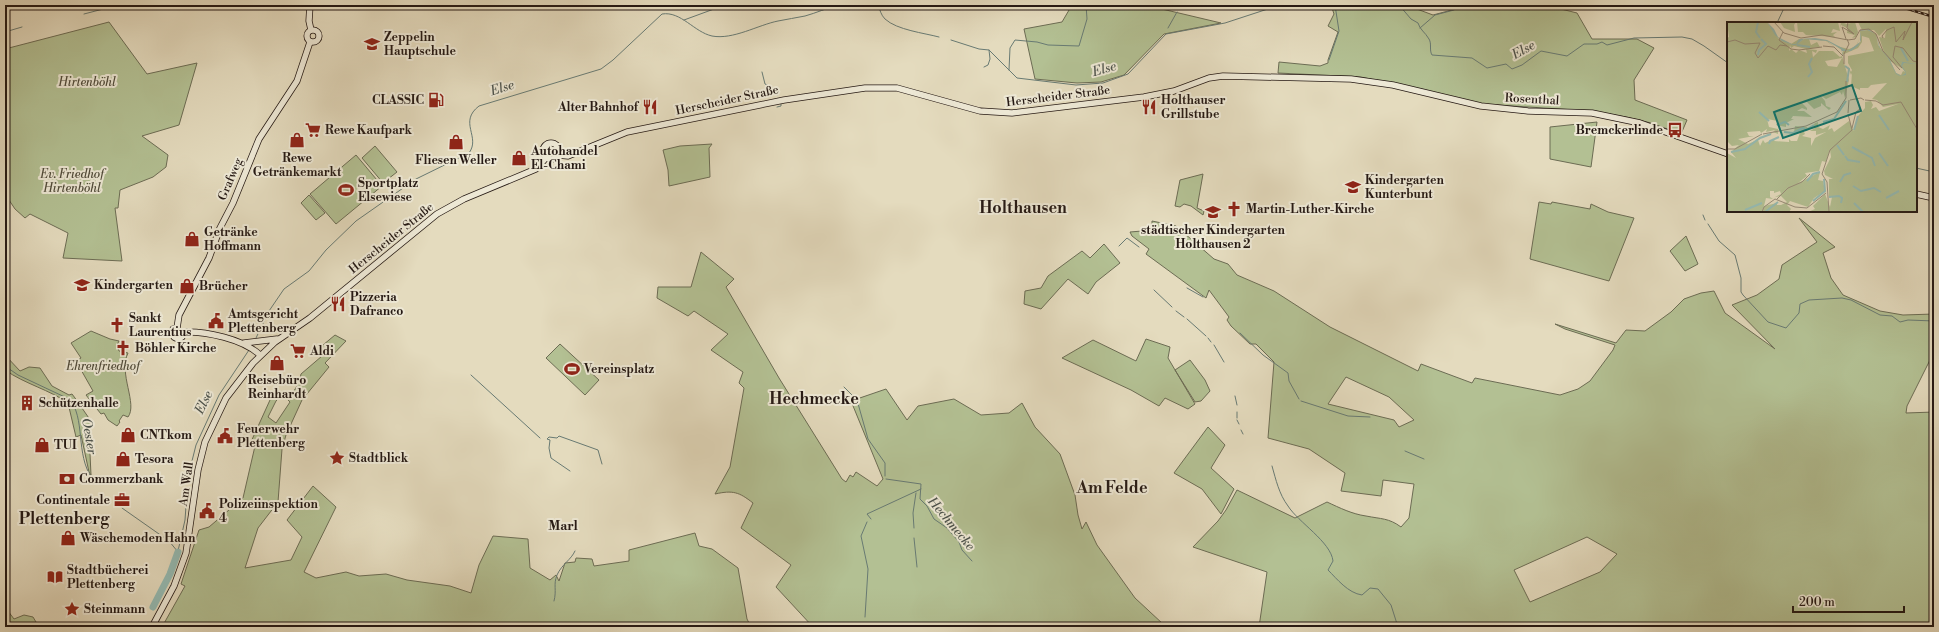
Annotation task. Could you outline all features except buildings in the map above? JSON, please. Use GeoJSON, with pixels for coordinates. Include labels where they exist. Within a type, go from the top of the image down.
{"type":"FeatureCollection","features":[{"type":"Feature","properties":{"kind":"main road","name":"Grafweg"},"geometry":{"type":"LineString","coordinates":[[310,5],[309,21],[311,30]]}},
{"type":"Feature","properties":{"kind":"main road","name":"Grafweg"},"geometry":{"type":"LineString","coordinates":[[310,42],[306,36],[311,30]]}},
{"type":"Feature","properties":{"kind":"main road","name":"Grafweg"},"geometry":{"type":"LineString","coordinates":[[310,42],[317,41],[319,36],[317,31],[311,30]]}},
{"type":"Feature","properties":{"kind":"main road","name":"Grafweg"},"geometry":{"type":"LineString","coordinates":[[177,328],[179,315],[209,258],[220,228],[259,139],[297,81],[310,42]]}},
{"type":"Feature","properties":{"kind":"main road","name":"Herscheider Straße"},"geometry":{"type":"LineString","coordinates":[[260,354],[310,318],[437,214],[468,197],[536,169],[546,158],[553,159],[558,156],[568,156],[627,132],[784,100],[865,88],[897,88],[980,111],[1012,113],[1174,91],[1216,76],[1320,77],[1379,82],[1471,104]]}},
{"type":"Feature","properties":{"kind":"main road","name":"Rosenthal"},"geometry":{"type":"LineString","coordinates":[[1471,104],[1528,111],[1592,113],[1640,123],[1727,154]]}},
{"type":"Feature","properties":{"kind":"main road"},"geometry":{"type":"LineString","coordinates":[[546,158],[543,154],[543,149],[549,143],[558,147],[558,156]]}},
{"type":"Feature","properties":{"kind":"main road"},"geometry":{"type":"LineString","coordinates":[[1917,194],[1934,198]]}},
{"type":"Feature","properties":{"kind":"main road"},"geometry":{"type":"LineString","coordinates":[[183,332],[180,338],[174,337],[172,332],[177,328],[181,329],[183,332],[198,332],[242,343],[250,346],[260,354]]}},
{"type":"Feature","properties":{"kind":"main road"},"geometry":{"type":"LineString","coordinates":[[242,343],[279,339]]}},
{"type":"Feature","properties":{"kind":"main road"},"geometry":{"type":"LineString","coordinates":[[253,342],[261,347],[260,354]]}},
{"type":"Feature","properties":{"kind":"main road","name":"Am Wall"},"geometry":{"type":"LineString","coordinates":[[152,627],[174,586],[186,553],[199,466],[207,436],[228,395],[260,354]]}},
{"type":"Feature","properties":{"kind":"green space"},"geometry":{"type":"Polygon","coordinates":[[[1072,5],[1145,5],[1221,23],[1164,34],[1124,75],[1101,82],[1077,83],[1035,79],[1024,29],[1062,22],[1072,5]]]}},
{"type":"Feature","properties":{"kind":"green space"},"geometry":{"type":"Polygon","coordinates":[[[1331,5],[1406,5],[1433,15],[1452,10],[1454,5],[1545,5],[1577,13],[1592,39],[1637,39],[1654,48],[1634,80],[1635,100],[1687,120],[1681,134],[1651,123],[1590,111],[1483,104],[1361,77],[1278,73],[1279,62],[1320,66],[1328,63],[1338,32],[1328,26],[1334,14],[1331,5]]]}},
{"type":"Feature","properties":{"kind":"green space"},"geometry":{"type":"Polygon","coordinates":[[[109,22],[147,74],[197,63],[179,125],[142,136],[168,155],[166,167],[153,177],[120,190],[118,208],[115,208],[122,261],[63,258],[68,233],[30,214],[25,218],[15,209],[5,194],[5,49],[109,22]]]}},
{"type":"Feature","properties":{"kind":"green space"},"geometry":{"type":"Polygon","coordinates":[[[1597,122],[1591,167],[1550,159],[1550,127],[1597,122]]]}},
{"type":"Feature","properties":{"kind":"green space"},"geometry":{"type":"Polygon","coordinates":[[[712,144],[709,148],[710,177],[669,186],[668,170],[663,150],[680,146],[712,144]]]}},
{"type":"Feature","properties":{"kind":"green space"},"geometry":{"type":"Polygon","coordinates":[[[375,146],[397,172],[383,183],[362,158],[375,146]]]}},
{"type":"Feature","properties":{"kind":"green space","name":"Sportplatz Elsewiese"},"geometry":{"type":"Polygon","coordinates":[[[356,155],[382,186],[336,224],[310,194],[356,155]]]}},
{"type":"Feature","properties":{"kind":"green space"},"geometry":{"type":"Polygon","coordinates":[[[1203,174],[1197,208],[1204,211],[1203,215],[1191,206],[1184,204],[1180,207],[1175,206],[1180,180],[1203,174]]]}},
{"type":"Feature","properties":{"kind":"green space"},"geometry":{"type":"Polygon","coordinates":[[[309,195],[325,213],[316,220],[301,203],[309,195]]]}},
{"type":"Feature","properties":{"kind":"green space"},"geometry":{"type":"Polygon","coordinates":[[[1539,202],[1551,204],[1552,202],[1590,209],[1591,204],[1608,212],[1634,218],[1609,281],[1530,259],[1539,202]]]}},
{"type":"Feature","properties":{"kind":"green space"},"geometry":{"type":"Polygon","coordinates":[[[1799,218],[1835,247],[1823,253],[1831,278],[1843,295],[1880,311],[1903,315],[1934,314],[1934,352],[1907,406],[1906,413],[1934,412],[1934,627],[1259,627],[1267,572],[1193,547],[1218,521],[1237,490],[1295,518],[1327,502],[1356,514],[1389,520],[1401,527],[1409,518],[1414,484],[1383,480],[1381,496],[1341,491],[1345,473],[1309,449],[1268,438],[1274,362],[1256,344],[1250,344],[1231,326],[1227,320],[1229,317],[1209,290],[1206,298],[1146,254],[1149,249],[1132,236],[1130,232],[1142,231],[1152,227],[1152,221],[1176,226],[1214,259],[1228,264],[1237,275],[1274,291],[1330,327],[1418,371],[1421,364],[1472,383],[1475,378],[1560,395],[1578,389],[1590,381],[1613,350],[1615,345],[1565,329],[1555,324],[1616,343],[1626,330],[1645,331],[1671,312],[1684,299],[1701,293],[1714,291],[1725,313],[1775,349],[1732,305],[1757,295],[1779,279],[1782,265],[1817,242],[1799,218]],[[1346,377],[1328,404],[1394,420],[1399,427],[1414,420],[1389,397],[1346,377]],[[1587,537],[1514,570],[1530,602],[1600,572],[1617,554],[1587,537]]]}},
{"type":"Feature","properties":{"kind":"green space"},"geometry":{"type":"Polygon","coordinates":[[[1686,236],[1698,264],[1685,271],[1670,251],[1686,236]]]}},
{"type":"Feature","properties":{"kind":"green space"},"geometry":{"type":"Polygon","coordinates":[[[1104,244],[1120,263],[1096,282],[1088,294],[1068,279],[1041,309],[1024,304],[1025,291],[1041,288],[1048,276],[1082,251],[1090,258],[1104,244]]]}},
{"type":"Feature","properties":{"kind":"green space"},"geometry":{"type":"Polygon","coordinates":[[[701,252],[734,279],[726,287],[779,378],[842,479],[846,482],[850,475],[853,477],[856,472],[877,486],[883,479],[851,401],[886,389],[907,420],[918,406],[954,399],[981,415],[1009,413],[1022,403],[1035,427],[1060,454],[1075,495],[1082,529],[1086,522],[1097,545],[1135,598],[1163,624],[1259,627],[813,627],[776,587],[791,565],[741,528],[753,503],[744,496],[736,493],[727,492],[715,494],[730,467],[744,388],[739,383],[743,372],[711,350],[728,334],[694,311],[688,316],[657,298],[658,287],[691,287],[701,252]]]}},
{"type":"Feature","properties":{"kind":"green space","name":"Ehrenfriedhof"},"geometry":{"type":"Polygon","coordinates":[[[91,331],[119,341],[117,345],[119,351],[128,353],[125,370],[131,404],[130,411],[128,417],[123,415],[117,426],[108,420],[104,413],[101,414],[86,395],[93,391],[76,361],[81,358],[71,343],[91,331]]]}},
{"type":"Feature","properties":{"kind":"green space"},"geometry":{"type":"Polygon","coordinates":[[[335,335],[346,341],[325,363],[329,367],[302,400],[286,435],[282,449],[278,502],[258,528],[245,568],[291,560],[302,537],[287,520],[313,486],[336,507],[304,572],[316,578],[346,572],[359,576],[386,574],[407,580],[450,586],[471,593],[479,565],[493,536],[528,539],[530,568],[550,580],[556,575],[559,581],[565,563],[575,562],[576,558],[592,559],[594,566],[629,561],[629,550],[695,533],[699,546],[712,549],[738,568],[747,619],[751,627],[162,627],[185,586],[181,584],[199,530],[209,527],[243,498],[255,446],[250,444],[270,400],[278,390],[282,395],[276,401],[268,417],[276,423],[290,402],[288,400],[299,383],[301,374],[322,356],[317,350],[335,335]]]}},
{"type":"Feature","properties":{"kind":"green space"},"geometry":{"type":"Polygon","coordinates":[[[1146,339],[1170,347],[1168,358],[1195,404],[1188,409],[1165,398],[1159,406],[1131,390],[1062,358],[1093,340],[1136,361],[1146,339]]]}},
{"type":"Feature","properties":{"kind":"green space","name":"Vereinsplatz"},"geometry":{"type":"Polygon","coordinates":[[[560,344],[599,380],[585,395],[546,358],[560,344]]]}},
{"type":"Feature","properties":{"kind":"green space"},"geometry":{"type":"Polygon","coordinates":[[[5,355],[20,371],[29,367],[40,368],[52,386],[69,395],[72,394],[75,398],[93,424],[91,428],[83,432],[90,454],[91,475],[89,472],[81,435],[76,437],[68,403],[5,370],[5,355]]]}},
{"type":"Feature","properties":{"kind":"green space"},"geometry":{"type":"Polygon","coordinates":[[[1190,360],[1205,380],[1210,391],[1201,401],[1195,402],[1175,370],[1190,360]]]}},
{"type":"Feature","properties":{"kind":"green space"},"geometry":{"type":"Polygon","coordinates":[[[1208,427],[1225,445],[1211,468],[1234,489],[1221,514],[1202,489],[1174,473],[1208,427]]]}},
{"type":"Feature","properties":{"kind":"green space"},"geometry":{"type":"Polygon","coordinates":[[[5,607],[14,619],[24,615],[33,617],[39,627],[5,627],[5,607]]]}},
{"type":"Feature","properties":{"kind":"waterway","name":"Oester"},"geometry":{"type":"LineString","coordinates":[[84,14],[107,8],[109,5]]}},
{"type":"Feature","properties":{"kind":"waterway"},"geometry":{"type":"LineString","coordinates":[[717,8],[730,5]]}},
{"type":"Feature","properties":{"kind":"waterway","name":"Else"},"geometry":{"type":"LineString","coordinates":[[256,338],[269,311],[284,289],[309,271],[326,250],[356,221],[416,179],[469,153],[473,141],[470,118],[479,106],[601,69],[613,60],[662,14],[675,16],[705,34],[720,37],[737,34],[778,21],[805,16],[838,5]]}},
{"type":"Feature","properties":{"kind":"waterway","name":"Else"},"geometry":{"type":"LineString","coordinates":[[878,5],[882,16],[890,23],[911,31],[939,37]]}},
{"type":"Feature","properties":{"kind":"waterway"},"geometry":{"type":"LineString","coordinates":[[1009,70],[1010,48],[1015,40],[1037,42],[1048,45],[1079,46],[1087,19],[1086,5]]}},
{"type":"Feature","properties":{"kind":"waterway","name":"Else"},"geometry":{"type":"LineString","coordinates":[[951,40],[979,49],[989,50],[1017,78],[1076,85],[1103,83],[1128,74],[1166,34],[1225,23],[1280,5]]}},
{"type":"Feature","properties":{"kind":"waterway"},"geometry":{"type":"LineString","coordinates":[[1329,60],[1339,31],[1335,5]]}},
{"type":"Feature","properties":{"kind":"waterway","name":"Else"},"geometry":{"type":"LineString","coordinates":[[1399,5],[1411,19],[1418,23],[1430,41],[1432,55],[1472,58],[1487,68],[1506,64],[1512,69],[1522,65],[1541,51],[1567,56],[1584,44],[1597,44],[1602,42],[1607,45],[1634,38],[1682,37],[1692,39],[1727,62]]}},
{"type":"Feature","properties":{"kind":"waterway"},"geometry":{"type":"LineString","coordinates":[[1777,22],[1785,6]]}},
{"type":"Feature","properties":{"kind":"waterway"},"geometry":{"type":"LineString","coordinates":[[684,20],[714,9]]}},
{"type":"Feature","properties":{"kind":"waterway"},"geometry":{"type":"LineString","coordinates":[[1420,28],[1435,15],[1454,10]]}},
{"type":"Feature","properties":{"kind":"waterway"},"geometry":{"type":"LineString","coordinates":[[1168,28],[1177,12]]}},
{"type":"Feature","properties":{"kind":"waterway","name":"Oester"},"geometry":{"type":"LineString","coordinates":[[5,32],[22,27]]}},
{"type":"Feature","properties":{"kind":"waterway"},"geometry":{"type":"LineString","coordinates":[[984,67],[988,65],[990,59],[989,50]]}},
{"type":"Feature","properties":{"kind":"waterway","name":"Hechmecke"},"geometry":{"type":"LineString","coordinates":[[762,72],[765,84],[776,89],[777,95]]}},
{"type":"Feature","properties":{"kind":"waterway","name":"Hechmecke"},"geometry":{"type":"LineString","coordinates":[[777,107],[781,106],[781,104]]}},
{"type":"Feature","properties":{"kind":"waterway","name":"Else"},"geometry":{"type":"LineString","coordinates":[[1917,168],[1934,172]]}},
{"type":"Feature","properties":{"kind":"waterway"},"geometry":{"type":"LineString","coordinates":[[1703,215],[1705,220]]}},
{"type":"Feature","properties":{"kind":"waterway"},"geometry":{"type":"LineString","coordinates":[[1708,224],[1719,241],[1735,255],[1741,278],[1741,292],[1768,322],[1786,328],[1799,313],[1800,304],[1809,300],[1842,298],[1851,300],[1880,315],[1892,316],[1900,322],[1908,320],[1934,321]]}},
{"type":"Feature","properties":{"kind":"waterway"},"geometry":{"type":"LineString","coordinates":[[1119,246],[1127,238],[1139,247]]}},
{"type":"Feature","properties":{"kind":"waterway"},"geometry":{"type":"LineString","coordinates":[[1187,288],[1203,297]]}},
{"type":"Feature","properties":{"kind":"waterway"},"geometry":{"type":"LineString","coordinates":[[1154,290],[1172,307]]}},
{"type":"Feature","properties":{"kind":"waterway"},"geometry":{"type":"LineString","coordinates":[[1176,311],[1184,317]]}},
{"type":"Feature","properties":{"kind":"waterway"},"geometry":{"type":"LineString","coordinates":[[1187,319],[1206,336]]}},
{"type":"Feature","properties":{"kind":"waterway"},"geometry":{"type":"LineString","coordinates":[[1240,333],[1263,355],[1288,373],[1289,381],[1299,399]]}},
{"type":"Feature","properties":{"kind":"waterway"},"geometry":{"type":"LineString","coordinates":[[1208,338],[1211,342]]}},
{"type":"Feature","properties":{"kind":"waterway"},"geometry":{"type":"LineString","coordinates":[[1214,345],[1224,362]]}},
{"type":"Feature","properties":{"kind":"waterway","name":"Else"},"geometry":{"type":"LineString","coordinates":[[190,469],[196,445],[219,395],[249,350]]}},
{"type":"Feature","properties":{"kind":"waterway","name":"Oester"},"geometry":{"type":"LineString","coordinates":[[5,366],[18,375],[69,399],[77,416],[84,458],[87,469],[92,478]]}},
{"type":"Feature","properties":{"kind":"waterway"},"geometry":{"type":"LineString","coordinates":[[471,375],[540,438]]}},
{"type":"Feature","properties":{"kind":"waterway","name":"Hechmecke"},"geometry":{"type":"LineString","coordinates":[[844,387],[857,400],[868,439],[885,463],[885,476]]}},
{"type":"Feature","properties":{"kind":"waterway"},"geometry":{"type":"LineString","coordinates":[[1235,396],[1237,405]]}},
{"type":"Feature","properties":{"kind":"waterway"},"geometry":{"type":"LineString","coordinates":[[1301,401],[1348,416],[1370,417]]}},
{"type":"Feature","properties":{"kind":"waterway"},"geometry":{"type":"LineString","coordinates":[[1237,412],[1237,418]]}},
{"type":"Feature","properties":{"kind":"waterway"},"geometry":{"type":"LineString","coordinates":[[1237,420],[1239,424]]}},
{"type":"Feature","properties":{"kind":"waterway"},"geometry":{"type":"LineString","coordinates":[[1241,430],[1243,434]]}},
{"type":"Feature","properties":{"kind":"waterway"},"geometry":{"type":"LineString","coordinates":[[570,471],[551,458],[549,448],[550,440],[547,439],[549,437],[557,438],[559,436],[598,450],[602,464]]}},
{"type":"Feature","properties":{"kind":"waterway"},"geometry":{"type":"LineString","coordinates":[[1405,451],[1424,459]]}},
{"type":"Feature","properties":{"kind":"waterway"},"geometry":{"type":"LineString","coordinates":[[1272,466],[1282,497],[1293,512],[1321,539],[1331,554],[1333,561],[1328,570],[1343,585],[1357,594],[1362,595],[1370,588],[1378,589],[1391,605],[1398,627]]}},
{"type":"Feature","properties":{"kind":"waterway","name":"Hechmecke"},"geometry":{"type":"LineString","coordinates":[[886,479],[921,484],[920,499],[927,506],[934,519],[947,528],[959,542],[962,550],[972,561]]}},
{"type":"Feature","properties":{"kind":"waterway"},"geometry":{"type":"LineString","coordinates":[[871,519],[867,514],[921,489]]}},
{"type":"Feature","properties":{"kind":"waterway","name":"Else"},"geometry":{"type":"LineString","coordinates":[[178,551],[185,520],[187,492]]}},
{"type":"Feature","properties":{"kind":"waterway"},"geometry":{"type":"LineString","coordinates":[[914,528],[913,513],[916,493]]}},
{"type":"Feature","properties":{"kind":"waterway","name":"Oester"},"geometry":{"type":"LineString","coordinates":[[122,508],[169,541],[178,552]]}},
{"type":"Feature","properties":{"kind":"waterway"},"geometry":{"type":"LineString","coordinates":[[865,617],[868,569],[861,536],[867,522]]}},
{"type":"Feature","properties":{"kind":"waterway"},"geometry":{"type":"LineString","coordinates":[[914,538],[917,567]]}},
{"type":"Feature","properties":{"kind":"waterway"},"geometry":{"type":"LineString","coordinates":[[554,601],[557,575],[575,551]]}},
{"type":"Feature","properties":{"kind":"waterway","name":"Else"},"geometry":{"type":"LineString","coordinates":[[153,607],[170,574],[178,552]]}},
{"type":"Feature","properties":{"kind":"railway"},"geometry":{"type":"LineString","coordinates":[[1895,5],[1934,17]]}},
{"type":"Feature","properties":{"kind":"place","name":"Zeppelin Hauptschule"},"geometry":{"type":"Point","coordinates":[372,44]}},
{"type":"Feature","properties":{"kind":"place","name":"CLASSIC"},"geometry":{"type":"Point","coordinates":[436,100]}},
{"type":"Feature","properties":{"kind":"place","name":"Alter Bahnhof"},"geometry":{"type":"Point","coordinates":[650,107]}},
{"type":"Feature","properties":{"kind":"place","name":"Holthauser Grillstube"},"geometry":{"type":"Point","coordinates":[1149,107]}},
{"type":"Feature","properties":{"kind":"place","name":"Rewe Kaufpark"},"geometry":{"type":"Point","coordinates":[313,130]}},
{"type":"Feature","properties":{"kind":"place","name":"Bremckerlinde"},"geometry":{"type":"Point","coordinates":[1675,130]}},
{"type":"Feature","properties":{"kind":"place","name":"Rewe Getränkemarkt"},"geometry":{"type":"Point","coordinates":[297,140]}},
{"type":"Feature","properties":{"kind":"place","name":"Fliesen Weller"},"geometry":{"type":"Point","coordinates":[456,142]}},
{"type":"Feature","properties":{"kind":"place","name":"Autohandel El-Chami"},"geometry":{"type":"Point","coordinates":[519,158]}},
{"type":"Feature","properties":{"kind":"place","name":"Kindergarten Kunterbunt"},"geometry":{"type":"Point","coordinates":[1353,187]}},
{"type":"Feature","properties":{"kind":"place","name":"Sportplatz Elsewiese"},"geometry":{"type":"Point","coordinates":[346,190]}},
{"type":"Feature","properties":{"kind":"place","name":"Martin-Luther-Kirche"},"geometry":{"type":"Point","coordinates":[1234,209]}},
{"type":"Feature","properties":{"kind":"place","name":"städtischer Kindergarten Holthausen 2"},"geometry":{"type":"Point","coordinates":[1213,212]}},
{"type":"Feature","properties":{"kind":"place","name":"Getränke Hoffmann"},"geometry":{"type":"Point","coordinates":[192,239]}},
{"type":"Feature","properties":{"kind":"place","name":"Kindergarten"},"geometry":{"type":"Point","coordinates":[82,285]}},
{"type":"Feature","properties":{"kind":"place","name":"Brücher"},"geometry":{"type":"Point","coordinates":[187,286]}},
{"type":"Feature","properties":{"kind":"place","name":"Pizzeria Dafranco"},"geometry":{"type":"Point","coordinates":[338,304]}},
{"type":"Feature","properties":{"kind":"place","name":"Amtsgericht Plettenberg"},"geometry":{"type":"Point","coordinates":[216,321]}},
{"type":"Feature","properties":{"kind":"place","name":"Sankt Laurentius"},"geometry":{"type":"Point","coordinates":[117,325]}},
{"type":"Feature","properties":{"kind":"place","name":"Böhler Kirche"},"geometry":{"type":"Point","coordinates":[123,348]}},
{"type":"Feature","properties":{"kind":"place","name":"Aldi"},"geometry":{"type":"Point","coordinates":[298,351]}},
{"type":"Feature","properties":{"kind":"place","name":"Reisebüro Reinhardt"},"geometry":{"type":"Point","coordinates":[277,363]}},
{"type":"Feature","properties":{"kind":"place","name":"Vereinsplatz"},"geometry":{"type":"Point","coordinates":[572,369]}},
{"type":"Feature","properties":{"kind":"place","name":"Schützenhalle"},"geometry":{"type":"Point","coordinates":[27,403]}},
{"type":"Feature","properties":{"kind":"place","name":"CNTkom"},"geometry":{"type":"Point","coordinates":[128,435]}},
{"type":"Feature","properties":{"kind":"place","name":"Feuerwehr Plettenberg"},"geometry":{"type":"Point","coordinates":[225,436]}},
{"type":"Feature","properties":{"kind":"place","name":"TUI"},"geometry":{"type":"Point","coordinates":[42,445]}},
{"type":"Feature","properties":{"kind":"place","name":"Stadtblick"},"geometry":{"type":"Point","coordinates":[337,458]}},
{"type":"Feature","properties":{"kind":"place","name":"Tesora"},"geometry":{"type":"Point","coordinates":[123,459]}},
{"type":"Feature","properties":{"kind":"place","name":"Commerzbank"},"geometry":{"type":"Point","coordinates":[67,479]}},
{"type":"Feature","properties":{"kind":"place","name":"Continentale"},"geometry":{"type":"Point","coordinates":[122,500]}},
{"type":"Feature","properties":{"kind":"place","name":"Polizeiinspektion 4"},"geometry":{"type":"Point","coordinates":[207,511]}},
{"type":"Feature","properties":{"kind":"place","name":"Wäschemoden Hahn"},"geometry":{"type":"Point","coordinates":[68,538]}},
{"type":"Feature","properties":{"kind":"place","name":"Stadtbücherei Plettenberg"},"geometry":{"type":"Point","coordinates":[55,577]}},
{"type":"Feature","properties":{"kind":"place","name":"Steinmann"},"geometry":{"type":"Point","coordinates":[72,609]}},
{"type":"Feature","properties":{"kind":"district","name":"Holthausen"},"geometry":{"type":"Point","coordinates":[1023,207]}},
{"type":"Feature","properties":{"kind":"district","name":"Hechmecke"},"geometry":{"type":"Point","coordinates":[814,398]}},
{"type":"Feature","properties":{"kind":"district","name":"Am Felde"},"geometry":{"type":"Point","coordinates":[1112,487]}},
{"type":"Feature","properties":{"kind":"district","name":"Plettenberg"},"geometry":{"type":"Point","coordinates":[64,518]}},
{"type":"Feature","properties":{"kind":"district","name":"Marl"},"geometry":{"type":"Point","coordinates":[563,525]}},
{"type":"Feature","properties":{"kind":"park label","name":"Hirtenböhl"},"geometry":{"type":"Point","coordinates":[87,82]}},
{"type":"Feature","properties":{"kind":"park label","name":"Ev. Friedhof Hirtenböhl"},"geometry":{"type":"Point","coordinates":[72,181]}}]}
